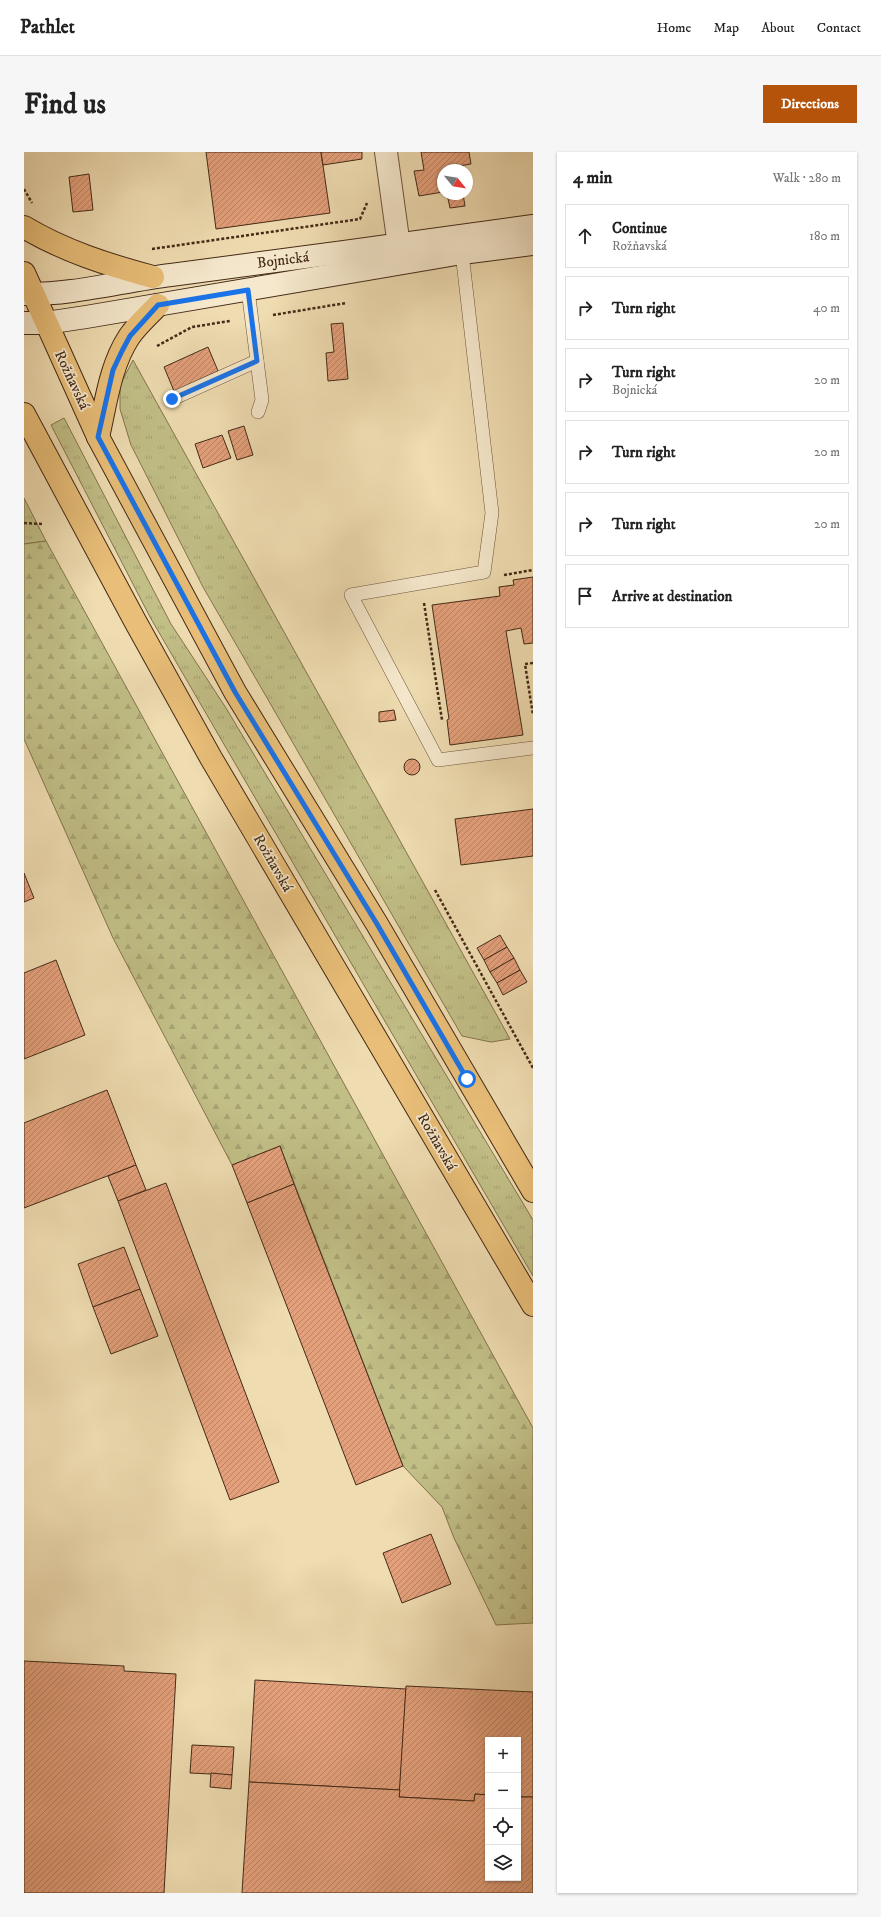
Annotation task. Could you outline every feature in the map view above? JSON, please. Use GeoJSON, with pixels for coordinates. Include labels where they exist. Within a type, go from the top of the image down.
{"type":"FeatureCollection","features":[{"type":"Feature","properties":{"kind":"main road"},"geometry":{"type":"LineString","coordinates":[[386,152],[399,246]]}},
{"type":"Feature","properties":{"kind":"main road","name":"Bojnická"},"geometry":{"type":"LineString","coordinates":[[29,294],[399,246],[533,226]]}},
{"type":"Feature","properties":{"kind":"main road"},"geometry":{"type":"LineString","coordinates":[[24,227],[98,262],[152,277]]}},
{"type":"Feature","properties":{"kind":"main road","name":"Bojnická"},"geometry":{"type":"LineString","coordinates":[[24,323],[46,323],[462,253],[533,244]]}},
{"type":"Feature","properties":{"kind":"main road","name":"Rožňavská"},"geometry":{"type":"LineString","coordinates":[[24,273],[29,294],[46,323],[98,437],[235,692],[377,924],[533,1191]]}},
{"type":"Feature","properties":{"kind":"main road"},"geometry":{"type":"LineString","coordinates":[[98,437],[113,370],[130,336],[158,305]]}},
{"type":"Feature","properties":{"kind":"main road","name":"Rožňavská"},"geometry":{"type":"LineString","coordinates":[[25,418],[211,758],[533,1305]]}},
{"type":"Feature","properties":{"kind":"lane"},"geometry":{"type":"LineString","coordinates":[[462,253],[492,513],[484,572],[351,595],[438,760],[533,748]]}},
{"type":"Feature","properties":{"kind":"lane"},"geometry":{"type":"LineString","coordinates":[[248,290],[262,400],[258,412]]}},
{"type":"Feature","properties":{"kind":"lane"},"geometry":{"type":"LineString","coordinates":[[172,399],[257,361]]}},
{"type":"Feature","properties":{"kind":"path"},"geometry":{"type":"LineString","coordinates":[[148,250],[360,219],[378,177],[389,176]]}},
{"type":"Feature","properties":{"kind":"path"},"geometry":{"type":"LineString","coordinates":[[24,523],[44,524]]}},
{"type":"Feature","properties":{"kind":"path"},"geometry":{"type":"LineString","coordinates":[[500,577],[506,574],[533,570]]}},
{"type":"Feature","properties":{"kind":"path"},"geometry":{"type":"LineString","coordinates":[[424,602],[444,727]]}},
{"type":"Feature","properties":{"kind":"path"},"geometry":{"type":"LineString","coordinates":[[533,663],[525,664],[533,715]]}},
{"type":"Feature","properties":{"kind":"path"},"geometry":{"type":"LineString","coordinates":[[435,890],[533,1068]]}},
{"type":"Feature","properties":{"kind":"green space"},"geometry":{"type":"Polygon","coordinates":[[[133,360],[510,1039],[491,1042],[462,1036],[203,587],[131,445],[120,409],[120,385],[133,360]]]}},
{"type":"Feature","properties":{"kind":"green space"},"geometry":{"type":"Polygon","coordinates":[[[64,418],[171,624],[226,708],[533,1220],[533,1276],[150,617],[51,425],[64,418]]]}},
{"type":"Feature","properties":{"kind":"green space"},"geometry":{"type":"Polygon","coordinates":[[[24,498],[46,541],[24,544],[24,498]]]}},
{"type":"Feature","properties":{"kind":"green space"},"geometry":{"type":"Polygon","coordinates":[[[46,541],[533,1428],[533,1623],[496,1625],[454,1538],[442,1507],[403,1466],[280,1146],[232,1165],[113,938],[24,739],[24,544],[46,541]]]}},
{"type":"Feature","properties":{"kind":"building"},"geometry":{"type":"Polygon","coordinates":[[[206,152],[321,152],[330,213],[216,229],[206,152]]]}},
{"type":"Feature","properties":{"kind":"building"},"geometry":{"type":"Polygon","coordinates":[[[321,152],[362,152],[362,159],[323,165],[321,152]]]}},
{"type":"Feature","properties":{"kind":"building"},"geometry":{"type":"Polygon","coordinates":[[[421,152],[469,152],[471,164],[437,164],[437,193],[419,196],[414,171],[424,170],[421,152]]]}},
{"type":"Feature","properties":{"kind":"building"},"geometry":{"type":"Polygon","coordinates":[[[89,174],[93,210],[73,212],[69,177],[89,174]]]}},
{"type":"Feature","properties":{"kind":"building"},"geometry":{"type":"Polygon","coordinates":[[[448,200],[464,200],[465,206],[450,208],[448,200]]]}},
{"type":"Feature","properties":{"kind":"building"},"geometry":{"type":"Polygon","coordinates":[[[343,323],[348,379],[328,381],[326,353],[334,352],[331,324],[343,323]]]}},
{"type":"Feature","properties":{"kind":"building"},"geometry":{"type":"Polygon","coordinates":[[[208,347],[218,371],[174,391],[164,367],[208,347]]]}},
{"type":"Feature","properties":{"kind":"building"},"geometry":{"type":"Polygon","coordinates":[[[244,426],[253,455],[237,460],[228,431],[244,426]]]}},
{"type":"Feature","properties":{"kind":"building"},"geometry":{"type":"Polygon","coordinates":[[[222,435],[231,458],[203,468],[195,444],[222,435]]]}},
{"type":"Feature","properties":{"kind":"building"},"geometry":{"type":"Polygon","coordinates":[[[533,577],[533,643],[524,644],[521,628],[506,631],[523,735],[450,745],[447,720],[449,719],[432,605],[500,596],[499,587],[514,585],[513,580],[533,577]]]}},
{"type":"Feature","properties":{"kind":"building"},"geometry":{"type":"Polygon","coordinates":[[[394,710],[396,720],[379,722],[379,712],[394,710]]]}},
{"type":"Feature","properties":{"kind":"building"},"geometry":{"type":"Polygon","coordinates":[[[412,759],[418,761],[420,767],[418,773],[412,775],[406,773],[404,767],[406,761],[412,759]]]}},
{"type":"Feature","properties":{"kind":"building"},"geometry":{"type":"Polygon","coordinates":[[[533,809],[533,856],[461,865],[455,819],[533,809]]]}},
{"type":"Feature","properties":{"kind":"building"},"geometry":{"type":"Polygon","coordinates":[[[24,873],[34,898],[24,902],[24,873]]]}},
{"type":"Feature","properties":{"kind":"building"},"geometry":{"type":"Polygon","coordinates":[[[500,935],[507,947],[484,960],[477,948],[500,935]]]}},
{"type":"Feature","properties":{"kind":"building"},"geometry":{"type":"Polygon","coordinates":[[[507,947],[514,958],[490,972],[484,960],[507,947]]]}},
{"type":"Feature","properties":{"kind":"building"},"geometry":{"type":"Polygon","coordinates":[[[514,958],[520,970],[497,983],[490,972],[514,958]]]}},
{"type":"Feature","properties":{"kind":"building"},"geometry":{"type":"Polygon","coordinates":[[[56,960],[85,1035],[24,1059],[24,973],[56,960]]]}},
{"type":"Feature","properties":{"kind":"building"},"geometry":{"type":"Polygon","coordinates":[[[520,970],[527,982],[503,995],[497,983],[520,970]]]}},
{"type":"Feature","properties":{"kind":"building"},"geometry":{"type":"Polygon","coordinates":[[[107,1090],[136,1165],[24,1208],[24,1123],[107,1090]]]}},
{"type":"Feature","properties":{"kind":"building"},"geometry":{"type":"Polygon","coordinates":[[[280,1146],[294,1184],[247,1203],[232,1165],[280,1146]]]}},
{"type":"Feature","properties":{"kind":"building"},"geometry":{"type":"Polygon","coordinates":[[[136,1165],[146,1190],[118,1201],[108,1176],[136,1165]]]}},
{"type":"Feature","properties":{"kind":"building"},"geometry":{"type":"Polygon","coordinates":[[[166,1183],[279,1482],[230,1500],[118,1201],[166,1183]]]}},
{"type":"Feature","properties":{"kind":"building"},"geometry":{"type":"Polygon","coordinates":[[[294,1184],[403,1466],[356,1485],[247,1203],[294,1184]]]}},
{"type":"Feature","properties":{"kind":"building"},"geometry":{"type":"Polygon","coordinates":[[[124,1247],[140,1289],[93,1307],[78,1264],[124,1247]]]}},
{"type":"Feature","properties":{"kind":"building"},"geometry":{"type":"Polygon","coordinates":[[[140,1289],[158,1336],[111,1354],[93,1307],[140,1289]]]}},
{"type":"Feature","properties":{"kind":"building"},"geometry":{"type":"Polygon","coordinates":[[[431,1534],[451,1584],[402,1603],[383,1553],[431,1534]]]}},
{"type":"Feature","properties":{"kind":"building"},"geometry":{"type":"Polygon","coordinates":[[[24,1661],[124,1666],[124,1671],[176,1674],[164,1893],[24,1893],[24,1661]]]}},
{"type":"Feature","properties":{"kind":"building"},"geometry":{"type":"Polygon","coordinates":[[[255,1680],[406,1689],[400,1790],[249,1782],[255,1680]]]}},
{"type":"Feature","properties":{"kind":"building"},"geometry":{"type":"Polygon","coordinates":[[[406,1686],[533,1692],[533,1797],[521,1797],[521,1737],[485,1737],[485,1795],[475,1794],[474,1801],[399,1797],[406,1686]]]}},
{"type":"Feature","properties":{"kind":"building"},"geometry":{"type":"Polygon","coordinates":[[[192,1745],[234,1747],[232,1775],[190,1773],[192,1745]]]}},
{"type":"Feature","properties":{"kind":"building"},"geometry":{"type":"Polygon","coordinates":[[[211,1773],[232,1775],[231,1789],[210,1787],[211,1773]]]}},
{"type":"Feature","properties":{"kind":"building"},"geometry":{"type":"Polygon","coordinates":[[[249,1782],[400,1790],[399,1797],[474,1801],[475,1794],[485,1795],[485,1881],[521,1881],[521,1797],[533,1797],[533,1893],[242,1893],[249,1782]]]}},
{"type":"Feature","properties":{"kind":"route"},"geometry":{"type":"LineString","coordinates":[[172,399],[257,361],[248,290],[158,305],[130,336],[113,370],[98,437],[235,692],[377,924],[467,1079]]}}]}
